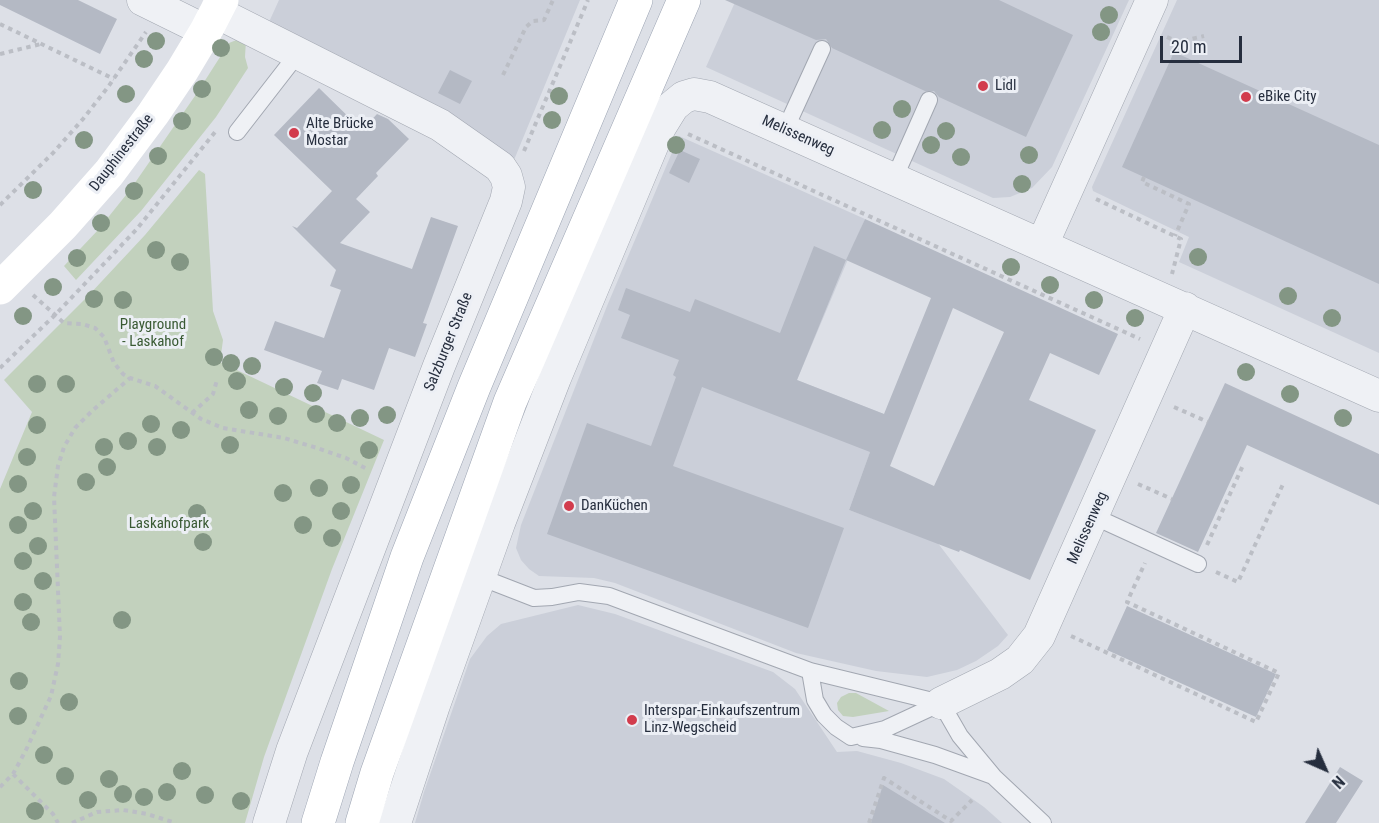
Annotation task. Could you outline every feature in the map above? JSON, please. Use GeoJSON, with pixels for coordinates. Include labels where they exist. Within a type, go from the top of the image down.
{"type":"FeatureCollection","features":[{"type":"Feature","properties":{"kind":"main road"},"geometry":{"type":"LineString","coordinates":[[318,823],[407,557],[474,387],[636,0]]}},
{"type":"Feature","properties":{"kind":"main road"},"geometry":{"type":"LineString","coordinates":[[362,823],[377,773],[510,402],[684,0]]}},
{"type":"Feature","properties":{"kind":"main road","name":"Dauphinestraße"},"geometry":{"type":"LineString","coordinates":[[6,282],[63,225],[109,173],[153,114],[214,14]]}},
{"type":"Feature","properties":{"kind":"street"},"geometry":{"type":"LineString","coordinates":[[1042,245],[1152,0]]}},
{"type":"Feature","properties":{"kind":"street"},"geometry":{"type":"LineString","coordinates":[[151,4],[214,14],[296,52],[440,125],[489,158],[500,167],[506,176]]}},
{"type":"Feature","properties":{"kind":"street","name":"Melissenweg"},"geometry":{"type":"LineString","coordinates":[[480,577],[555,378],[660,127],[673,106],[684,97],[694,94],[710,97],[785,130],[1379,396]]}},
{"type":"Feature","properties":{"kind":"street","name":"Salzburger Straße"},"geometry":{"type":"LineString","coordinates":[[269,823],[292,751],[439,366],[506,201],[509,187],[506,176]]}},
{"type":"Feature","properties":{"kind":"street","name":"Melissenweg"},"geometry":{"type":"LineString","coordinates":[[941,703],[1000,674],[1020,660],[1040,636],[1166,351],[1173,303]]}},
{"type":"Feature","properties":{"kind":"street"},"geometry":{"type":"LineString","coordinates":[[395,823],[480,577]]}},
{"type":"Feature","properties":{"kind":"lane"},"geometry":{"type":"LineString","coordinates":[[785,130],[822,49]]}},
{"type":"Feature","properties":{"kind":"lane"},"geometry":{"type":"LineString","coordinates":[[237,132],[289,65],[296,52]]}},
{"type":"Feature","properties":{"kind":"lane"},"geometry":{"type":"LineString","coordinates":[[894,179],[929,100]]}},
{"type":"Feature","properties":{"kind":"lane"},"geometry":{"type":"LineString","coordinates":[[1093,516],[1198,564]]}},
{"type":"Feature","properties":{"kind":"lane"},"geometry":{"type":"LineString","coordinates":[[480,577],[534,598],[579,592],[609,596],[810,671],[941,703],[960,736],[994,777],[1043,823]]}},
{"type":"Feature","properties":{"kind":"lane"},"geometry":{"type":"LineString","coordinates":[[810,671],[815,700],[824,715],[836,727],[851,736],[881,740],[935,755],[994,777]]}},
{"type":"Feature","properties":{"kind":"lane"},"geometry":{"type":"LineString","coordinates":[[851,736],[885,729],[941,703]]}},
{"type":"Feature","properties":{"kind":"path"},"geometry":{"type":"LineString","coordinates":[[503,75],[526,27],[533,21],[544,20],[553,0]]}},
{"type":"Feature","properties":{"kind":"path"},"geometry":{"type":"LineString","coordinates":[[506,176],[518,164],[588,0]]}},
{"type":"Feature","properties":{"kind":"path"},"geometry":{"type":"LineString","coordinates":[[0,206],[53,153],[114,79],[134,51],[151,4]]}},
{"type":"Feature","properties":{"kind":"path"},"geometry":{"type":"LineString","coordinates":[[0,24],[114,79]]}},
{"type":"Feature","properties":{"kind":"path"},"geometry":{"type":"LineString","coordinates":[[1161,35],[1178,42],[1204,36]]}},
{"type":"Feature","properties":{"kind":"path"},"geometry":{"type":"LineString","coordinates":[[0,54],[42,44]]}},
{"type":"Feature","properties":{"kind":"path"},"geometry":{"type":"LineString","coordinates":[[0,368],[55,315],[136,230],[217,129]]}},
{"type":"Feature","properties":{"kind":"path"},"geometry":{"type":"LineString","coordinates":[[678,129],[1166,351]]}},
{"type":"Feature","properties":{"kind":"path"},"geometry":{"type":"LineString","coordinates":[[1144,177],[1142,182],[1189,204],[1175,236]]}},
{"type":"Feature","properties":{"kind":"path"},"geometry":{"type":"LineString","coordinates":[[1095,198],[1181,239],[1171,276],[1173,303]]}},
{"type":"Feature","properties":{"kind":"path"},"geometry":{"type":"LineString","coordinates":[[6,282],[64,323],[94,327],[104,337],[114,363],[123,374],[155,386],[201,419],[222,428],[284,438],[317,448],[346,458],[377,474]]}},
{"type":"Feature","properties":{"kind":"path"},"geometry":{"type":"LineString","coordinates":[[0,787],[13,774],[47,704],[58,664],[60,637],[54,497],[58,466],[64,447],[75,428],[130,378]]}},
{"type":"Feature","properties":{"kind":"path"},"geometry":{"type":"LineString","coordinates":[[192,413],[213,394],[217,380]]}},
{"type":"Feature","properties":{"kind":"path"},"geometry":{"type":"LineString","coordinates":[[1167,404],[1208,422]]}},
{"type":"Feature","properties":{"kind":"path"},"geometry":{"type":"LineString","coordinates":[[1244,463],[1198,564],[1238,582],[1284,482]]}},
{"type":"Feature","properties":{"kind":"path"},"geometry":{"type":"LineString","coordinates":[[1132,481],[1172,499]]}},
{"type":"Feature","properties":{"kind":"path"},"geometry":{"type":"LineString","coordinates":[[1063,632],[1256,722],[1279,673],[1127,602],[1154,543]]}},
{"type":"Feature","properties":{"kind":"path"},"geometry":{"type":"LineString","coordinates":[[13,774],[53,814],[58,823]]}},
{"type":"Feature","properties":{"kind":"path"},"geometry":{"type":"LineString","coordinates":[[869,823],[884,778],[951,820],[972,800]]}},
{"type":"Feature","properties":{"kind":"path"},"geometry":{"type":"LineString","coordinates":[[72,823],[97,812],[123,810],[147,814],[176,823]]}},
{"type":"Feature","properties":{"kind":"shaded area"},"geometry":{"type":"Polygon","coordinates":[[[279,0],[580,0],[514,160],[462,123],[269,22],[279,0]]]}},
{"type":"Feature","properties":{"kind":"shaded area","name":"Lidl"},"geometry":{"type":"Polygon","coordinates":[[[736,0],[1129,0],[1052,167],[1032,188],[1010,197],[993,198],[706,67],[736,0]]]}},
{"type":"Feature","properties":{"kind":"shaded area"},"geometry":{"type":"Polygon","coordinates":[[[1177,0],[1379,0],[1379,353],[1179,262],[1189,237],[1093,191],[1092,187],[1177,0]]]}},
{"type":"Feature","properties":{"kind":"shaded area"},"geometry":{"type":"Polygon","coordinates":[[[679,136],[865,219],[797,380],[884,414],[849,510],[937,542],[1008,635],[998,646],[976,661],[957,670],[927,677],[876,671],[796,653],[615,583],[594,578],[539,576],[521,560],[516,548],[521,525],[607,306],[679,136]]]}},
{"type":"Feature","properties":{"kind":"shaded area","name":"Interspar-Einkaufszentrum Linz-Wegscheid"},"geometry":{"type":"Polygon","coordinates":[[[578,605],[615,614],[773,672],[795,689],[837,752],[857,751],[901,763],[944,779],[984,807],[1002,823],[415,823],[470,659],[487,636],[501,624],[578,605]]]}},
{"type":"Feature","properties":{"kind":"green space"},"geometry":{"type":"Polygon","coordinates":[[[239,39],[246,40],[245,57],[248,68],[216,117],[141,211],[76,280],[64,266],[98,230],[130,190],[229,43],[239,39]]]}},
{"type":"Feature","properties":{"kind":"green space","name":"Laskahofpark"},"geometry":{"type":"Polygon","coordinates":[[[199,170],[205,174],[213,311],[223,340],[220,362],[384,440],[332,569],[264,757],[245,823],[0,823],[0,489],[32,412],[4,380],[145,235],[199,170]]]}},
{"type":"Feature","properties":{"kind":"green space"},"geometry":{"type":"Polygon","coordinates":[[[849,693],[856,693],[889,711],[853,717],[843,716],[838,710],[837,703],[841,697],[849,693]]]}},
{"type":"Feature","properties":{"kind":"building"},"geometry":{"type":"Polygon","coordinates":[[[0,0],[78,0],[117,19],[100,54],[0,5],[0,0]]]}},
{"type":"Feature","properties":{"kind":"building","name":"Lidl"},"geometry":{"type":"Polygon","coordinates":[[[725,0],[999,0],[1073,35],[1026,137],[939,97],[934,91],[925,91],[832,48],[826,39],[816,40],[725,0]]]}},
{"type":"Feature","properties":{"kind":"building"},"geometry":{"type":"Polygon","coordinates":[[[1174,52],[1379,145],[1379,284],[1122,167],[1174,52]]]}},
{"type":"Feature","properties":{"kind":"building"},"geometry":{"type":"Polygon","coordinates":[[[450,70],[472,81],[460,104],[438,93],[450,70]]]}},
{"type":"Feature","properties":{"kind":"building"},"geometry":{"type":"Polygon","coordinates":[[[319,88],[362,130],[377,114],[388,119],[409,139],[376,173],[378,176],[356,199],[370,212],[340,243],[412,269],[431,217],[458,226],[423,323],[427,324],[415,357],[389,348],[374,390],[342,379],[338,390],[317,383],[322,371],[264,350],[275,321],[324,338],[341,290],[330,286],[336,270],[292,226],[297,228],[332,191],[274,135],[319,88]]]}},
{"type":"Feature","properties":{"kind":"building"},"geometry":{"type":"Polygon","coordinates":[[[680,150],[700,159],[689,183],[669,173],[680,150]]]}},
{"type":"Feature","properties":{"kind":"building"},"geometry":{"type":"Polygon","coordinates":[[[865,219],[1118,334],[1099,375],[1050,353],[1029,400],[1096,430],[1030,580],[960,550],[959,552],[849,510],[870,452],[702,387],[673,466],[844,528],[808,628],[547,534],[587,423],[651,446],[676,377],[673,375],[679,360],[621,338],[630,315],[618,310],[626,288],[690,312],[695,299],[780,333],[814,246],[846,260],[865,219]],[[846,260],[797,380],[884,414],[931,298],[846,260]],[[953,308],[890,466],[934,486],[1004,332],[953,308]]]}},
{"type":"Feature","properties":{"kind":"building"},"geometry":{"type":"Polygon","coordinates":[[[1225,383],[1379,454],[1379,505],[1247,445],[1198,552],[1156,533],[1225,383]]]}},
{"type":"Feature","properties":{"kind":"building"},"geometry":{"type":"Polygon","coordinates":[[[1127,606],[1276,674],[1256,717],[1107,650],[1127,606]]]}},
{"type":"Feature","properties":{"kind":"building"},"geometry":{"type":"Polygon","coordinates":[[[1340,767],[1363,781],[1336,823],[1305,823],[1340,767]]]}},
{"type":"Feature","properties":{"kind":"building"},"geometry":{"type":"Polygon","coordinates":[[[883,785],[945,823],[871,823],[883,785]]]}},
{"type":"Feature","properties":{"kind":"place","name":"Lidl"},"geometry":{"type":"Point","coordinates":[983,86]}},
{"type":"Feature","properties":{"kind":"place","name":"eBike City"},"geometry":{"type":"Point","coordinates":[1246,97]}},
{"type":"Feature","properties":{"kind":"place","name":"Alte Brücke Mostar"},"geometry":{"type":"Point","coordinates":[294,133]}},
{"type":"Feature","properties":{"kind":"place","name":"DanKüchen"},"geometry":{"type":"Point","coordinates":[569,506]}},
{"type":"Feature","properties":{"kind":"place","name":"Interspar-Einkaufszentrum Linz-Wegscheid"},"geometry":{"type":"Point","coordinates":[632,720]}},
{"type":"Feature","properties":{"kind":"park label","name":"Playground - Laskahof"},"geometry":{"type":"Point","coordinates":[153,334]}}]}
